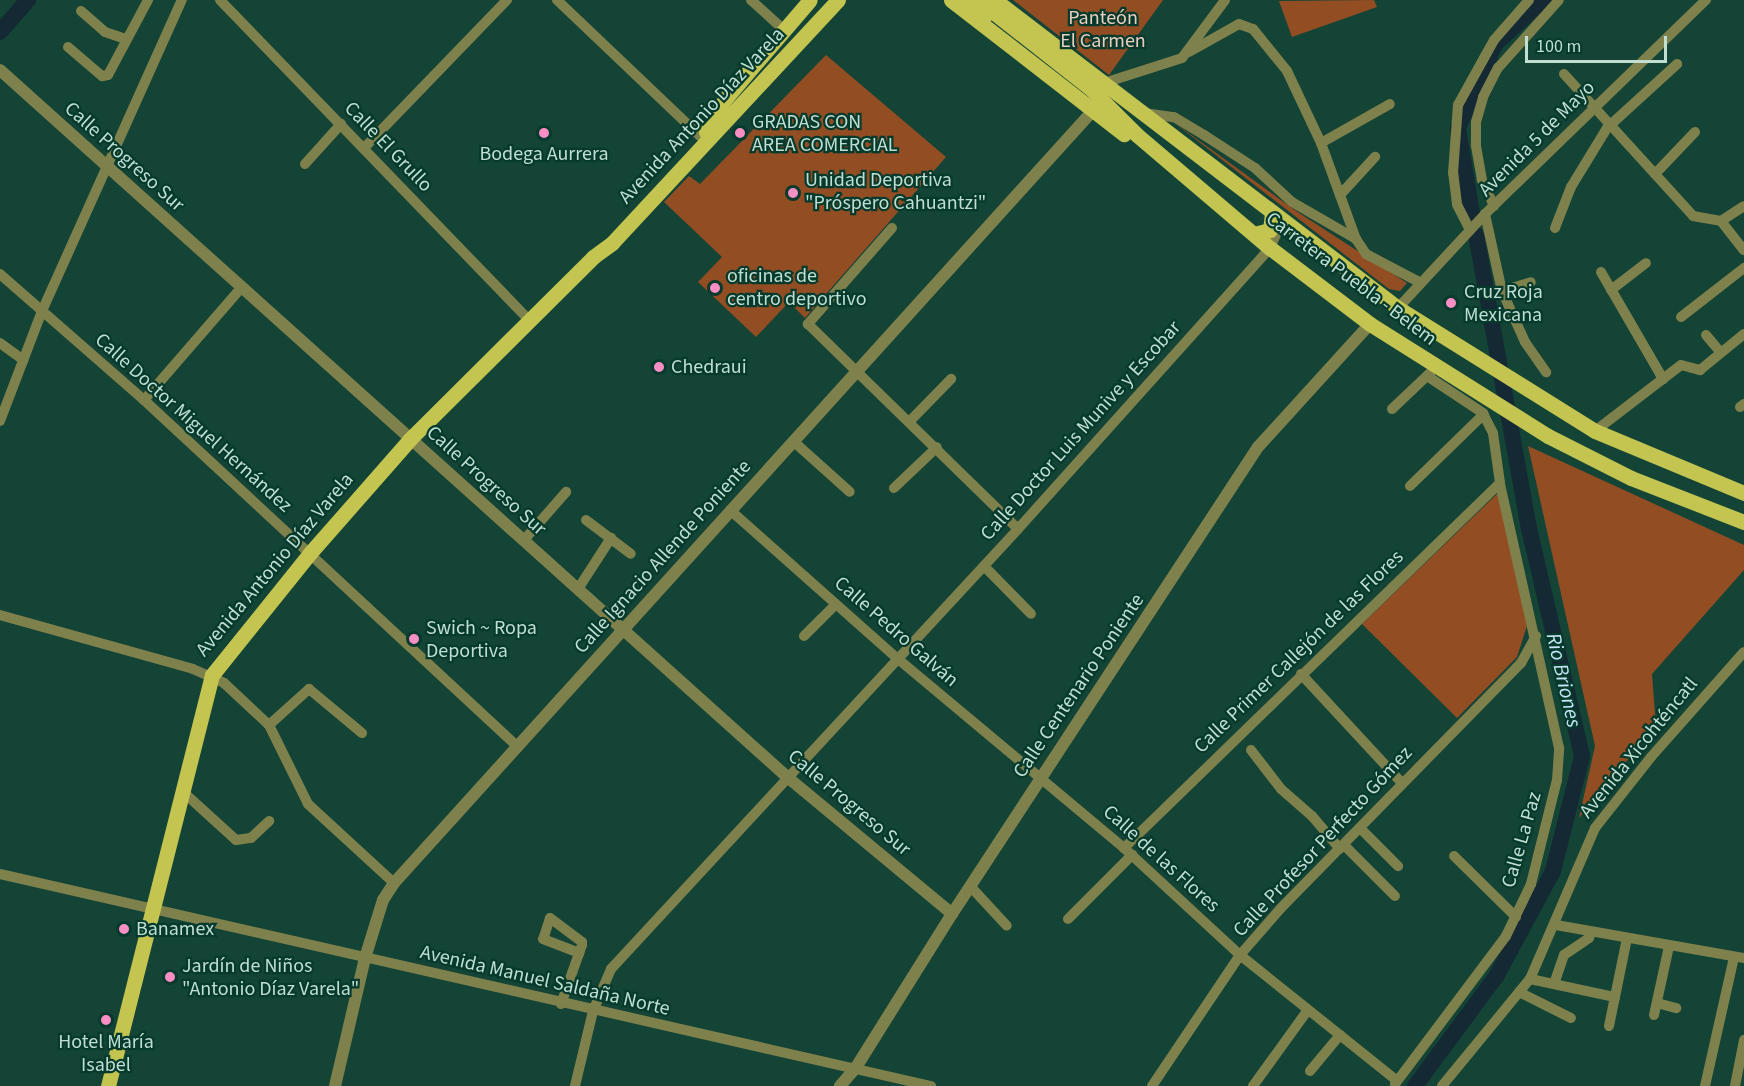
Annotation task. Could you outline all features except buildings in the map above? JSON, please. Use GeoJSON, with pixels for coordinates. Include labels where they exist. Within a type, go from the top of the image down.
{"type":"FeatureCollection","features":[{"type":"Feature","properties":{"kind":"main road"},"geometry":{"type":"LineString","coordinates":[[703,135],[725,99],[810,0]]}},
{"type":"Feature","properties":{"kind":"main road","name":"Avenida Antonio Díaz Varela"},"geometry":{"type":"LineString","coordinates":[[108,1086],[151,908],[212,675],[309,553],[410,439],[593,257],[639,200],[703,135],[827,0]]}},
{"type":"Feature","properties":{"kind":"main road","name":"Avenida Antonio Díaz Varela"},"geometry":{"type":"LineString","coordinates":[[593,257],[612,243],[838,0]]}},
{"type":"Feature","properties":{"kind":"main road"},"geometry":{"type":"LineString","coordinates":[[741,106],[770,87],[850,0]]}},
{"type":"Feature","properties":{"kind":"main road"},"geometry":{"type":"LineString","coordinates":[[951,0],[1098,105],[1200,158]]}},
{"type":"Feature","properties":{"kind":"main road"},"geometry":{"type":"LineString","coordinates":[[962,0],[1098,105]]}},
{"type":"Feature","properties":{"kind":"main road","name":"Carretera Puebla - Belem"},"geometry":{"type":"LineString","coordinates":[[978,0],[1098,105],[1270,248],[1431,372],[1488,409],[1522,421],[1631,478],[1744,522]]}},
{"type":"Feature","properties":{"kind":"main road","name":"Carretera Puebla - Belem"},"geometry":{"type":"LineString","coordinates":[[995,0],[1398,308],[1493,370],[1595,431],[1744,493]]}},
{"type":"Feature","properties":{"kind":"main road"},"geometry":{"type":"LineString","coordinates":[[1254,234],[1270,230],[1277,217]]}},
{"type":"Feature","properties":{"kind":"main road"},"geometry":{"type":"LineString","coordinates":[[1298,270],[1294,262],[1299,250],[1310,246],[1318,248]]}},
{"type":"Feature","properties":{"kind":"street"},"geometry":{"type":"LineString","coordinates":[[69,47],[105,77],[148,0]]}},
{"type":"Feature","properties":{"kind":"street"},"geometry":{"type":"LineString","coordinates":[[0,421],[42,311],[182,0]]}},
{"type":"Feature","properties":{"kind":"street","name":"Calle El Grullo"},"geometry":{"type":"LineString","coordinates":[[220,0],[530,320]]}},
{"type":"Feature","properties":{"kind":"street"},"geometry":{"type":"LineString","coordinates":[[364,148],[507,0]]}},
{"type":"Feature","properties":{"kind":"street"},"geometry":{"type":"LineString","coordinates":[[557,0],[703,135]]}},
{"type":"Feature","properties":{"kind":"street"},"geometry":{"type":"LineString","coordinates":[[751,0],[784,30]]}},
{"type":"Feature","properties":{"kind":"street"},"geometry":{"type":"LineString","coordinates":[[1189,52],[1225,0]]}},
{"type":"Feature","properties":{"kind":"street"},"geometry":{"type":"LineString","coordinates":[[1470,230],[1457,204],[1453,173],[1458,105],[1494,40],[1529,0]]}},
{"type":"Feature","properties":{"kind":"street"},"geometry":{"type":"LineString","coordinates":[[1546,372],[1525,342],[1502,291],[1490,210],[1476,145],[1476,122],[1483,97],[1498,68],[1558,0]]}},
{"type":"Feature","properties":{"kind":"street","name":"Avenida 5 de Mayo"},"geometry":{"type":"LineString","coordinates":[[1398,308],[1419,282],[1490,210],[1706,0]]}},
{"type":"Feature","properties":{"kind":"street"},"geometry":{"type":"LineString","coordinates":[[81,11],[105,32],[125,39]]}},
{"type":"Feature","properties":{"kind":"street"},"geometry":{"type":"LineString","coordinates":[[1104,83],[1189,52],[1246,24],[1273,50],[1287,71],[1321,143],[1356,239],[1366,254],[1419,282]]}},
{"type":"Feature","properties":{"kind":"street"},"geometry":{"type":"LineString","coordinates":[[1555,228],[1571,187],[1610,124],[1677,64]]}},
{"type":"Feature","properties":{"kind":"street","name":"Calle Progreso Sur"},"geometry":{"type":"LineString","coordinates":[[0,70],[106,169],[786,776],[952,914]]}},
{"type":"Feature","properties":{"kind":"street"},"geometry":{"type":"LineString","coordinates":[[1564,74],[1693,216],[1721,221],[1744,250]]}},
{"type":"Feature","properties":{"kind":"street"},"geometry":{"type":"LineString","coordinates":[[1321,143],[1390,104]]}},
{"type":"Feature","properties":{"kind":"street","name":"Calle Ignacio Allende Poniente"},"geometry":{"type":"LineString","coordinates":[[335,1086],[365,958],[383,900],[394,883],[1098,105]]}},
{"type":"Feature","properties":{"kind":"street"},"geometry":{"type":"LineString","coordinates":[[1144,113],[1174,117],[1255,168],[1292,202],[1356,239]]}},
{"type":"Feature","properties":{"kind":"street"},"geometry":{"type":"LineString","coordinates":[[305,164],[341,124]]}},
{"type":"Feature","properties":{"kind":"street"},"geometry":{"type":"LineString","coordinates":[[1655,174],[1695,132]]}},
{"type":"Feature","properties":{"kind":"street"},"geometry":{"type":"LineString","coordinates":[[1340,195],[1375,157]]}},
{"type":"Feature","properties":{"kind":"street"},"geometry":{"type":"LineString","coordinates":[[1721,221],[1744,206]]}},
{"type":"Feature","properties":{"kind":"street","name":"Calle Doctor Luis Munive y Escobar"},"geometry":{"type":"LineString","coordinates":[[575,1086],[593,1011],[611,969],[786,776],[1018,529],[1270,248],[1277,217]]}},
{"type":"Feature","properties":{"kind":"street"},"geometry":{"type":"LineString","coordinates":[[892,228],[808,324],[937,447],[1018,529]]}},
{"type":"Feature","properties":{"kind":"street"},"geometry":{"type":"LineString","coordinates":[[1611,290],[1646,263]]}},
{"type":"Feature","properties":{"kind":"street"},"geometry":{"type":"LineString","coordinates":[[1681,317],[1744,268]]}},
{"type":"Feature","properties":{"kind":"street"},"geometry":{"type":"LineString","coordinates":[[1600,272],[1663,379]]}},
{"type":"Feature","properties":{"kind":"street","name":"Calle Doctor Miguel Hernández"},"geometry":{"type":"LineString","coordinates":[[0,274],[144,400],[518,747]]}},
{"type":"Feature","properties":{"kind":"street"},"geometry":{"type":"LineString","coordinates":[[1502,291],[1531,282]]}},
{"type":"Feature","properties":{"kind":"street"},"geometry":{"type":"LineString","coordinates":[[144,400],[241,288]]}},
{"type":"Feature","properties":{"kind":"street","name":"Calle Centenario Poniente"},"geometry":{"type":"LineString","coordinates":[[840,1086],[855,1069],[970,886],[1258,447],[1370,324]]}},
{"type":"Feature","properties":{"kind":"street"},"geometry":{"type":"LineString","coordinates":[[1595,431],[1684,363],[1700,370],[1744,334]]}},
{"type":"Feature","properties":{"kind":"street"},"geometry":{"type":"LineString","coordinates":[[1706,335],[1721,353]]}},
{"type":"Feature","properties":{"kind":"street"},"geometry":{"type":"LineString","coordinates":[[0,343],[23,360]]}},
{"type":"Feature","properties":{"kind":"street"},"geometry":{"type":"LineString","coordinates":[[1392,409],[1431,372]]}},
{"type":"Feature","properties":{"kind":"street"},"geometry":{"type":"LineString","coordinates":[[910,421],[951,379]]}},
{"type":"Feature","properties":{"kind":"street"},"geometry":{"type":"LineString","coordinates":[[1410,486],[1488,409]]}},
{"type":"Feature","properties":{"kind":"street","name":"Calle La Paz"},"geometry":{"type":"LineString","coordinates":[[1395,1083],[1506,936],[1531,885],[1557,780],[1559,748],[1536,636],[1500,483],[1495,438],[1488,409]]}},
{"type":"Feature","properties":{"kind":"street"},"geometry":{"type":"LineString","coordinates":[[793,441],[850,492]]}},
{"type":"Feature","properties":{"kind":"street"},"geometry":{"type":"LineString","coordinates":[[894,488],[937,447]]}},
{"type":"Feature","properties":{"kind":"street","name":"Calle Primer Callejón de las Flores"},"geometry":{"type":"LineString","coordinates":[[1068,919],[1128,851],[1301,674],[1500,483]]}},
{"type":"Feature","properties":{"kind":"street"},"geometry":{"type":"LineString","coordinates":[[524,540],[566,492]]}},
{"type":"Feature","properties":{"kind":"street","name":"Calle Pedro Galván"},"geometry":{"type":"LineString","coordinates":[[730,510],[898,659],[1040,778]]}},
{"type":"Feature","properties":{"kind":"street"},"geometry":{"type":"LineString","coordinates":[[586,520],[631,554]]}},
{"type":"Feature","properties":{"kind":"street"},"geometry":{"type":"LineString","coordinates":[[578,589],[610,537]]}},
{"type":"Feature","properties":{"kind":"street"},"geometry":{"type":"LineString","coordinates":[[984,566],[1031,614]]}},
{"type":"Feature","properties":{"kind":"street"},"geometry":{"type":"LineString","coordinates":[[804,636],[836,604]]}},
{"type":"Feature","properties":{"kind":"street"},"geometry":{"type":"LineString","coordinates":[[0,615],[212,675],[240,694],[269,725],[308,804],[394,883]]}},
{"type":"Feature","properties":{"kind":"street","name":"Calle Profesor Perfecto Gómez"},"geometry":{"type":"LineString","coordinates":[[1152,1086],[1240,955],[1402,783],[1521,663],[1536,636]]}},
{"type":"Feature","properties":{"kind":"street","name":"Avenida Xicohténcatl"},"geometry":{"type":"LineString","coordinates":[[1442,1086],[1530,979],[1556,925],[1595,828],[1651,757],[1744,652]]}},
{"type":"Feature","properties":{"kind":"street"},"geometry":{"type":"LineString","coordinates":[[1301,674],[1402,783]]}},
{"type":"Feature","properties":{"kind":"street"},"geometry":{"type":"LineString","coordinates":[[269,725],[309,689],[362,732]]}},
{"type":"Feature","properties":{"kind":"street"},"geometry":{"type":"LineString","coordinates":[[1251,750],[1281,789],[1395,896]]}},
{"type":"Feature","properties":{"kind":"street","name":"Calle de las Flores"},"geometry":{"type":"LineString","coordinates":[[1040,778],[1128,851],[1240,955],[1307,1011],[1340,1035],[1395,1083]]}},
{"type":"Feature","properties":{"kind":"street"},"geometry":{"type":"LineString","coordinates":[[181,790],[236,840],[251,838],[269,821]]}},
{"type":"Feature","properties":{"kind":"street"},"geometry":{"type":"LineString","coordinates":[[1360,828],[1398,866]]}},
{"type":"Feature","properties":{"kind":"street"},"geometry":{"type":"LineString","coordinates":[[1454,856],[1516,917]]}},
{"type":"Feature","properties":{"kind":"street","name":"Avenida Manuel Saldaña Norte"},"geometry":{"type":"LineString","coordinates":[[0,874],[561,1004],[931,1086]]}},
{"type":"Feature","properties":{"kind":"street"},"geometry":{"type":"LineString","coordinates":[[970,886],[1007,926]]}},
{"type":"Feature","properties":{"kind":"street"},"geometry":{"type":"LineString","coordinates":[[1556,925],[1739,957],[1705,1086]]}},
{"type":"Feature","properties":{"kind":"street"},"geometry":{"type":"LineString","coordinates":[[1554,984],[1564,955],[1589,938],[1591,932]]}},
{"type":"Feature","properties":{"kind":"street"},"geometry":{"type":"LineString","coordinates":[[1609,1026],[1627,938]]}},
{"type":"Feature","properties":{"kind":"street"},"geometry":{"type":"LineString","coordinates":[[1654,1015],[1670,946]]}},
{"type":"Feature","properties":{"kind":"street"},"geometry":{"type":"LineString","coordinates":[[561,1004],[579,953]]}},
{"type":"Feature","properties":{"kind":"street"},"geometry":{"type":"LineString","coordinates":[[1530,979],[1615,997]]}},
{"type":"Feature","properties":{"kind":"street"},"geometry":{"type":"LineString","coordinates":[[1519,992],[1571,1018]]}},
{"type":"Feature","properties":{"kind":"street"},"geometry":{"type":"LineString","coordinates":[[1657,1003],[1677,1008]]}},
{"type":"Feature","properties":{"kind":"street"},"geometry":{"type":"LineString","coordinates":[[1253,1086],[1307,1011]]}},
{"type":"Feature","properties":{"kind":"street"},"geometry":{"type":"LineString","coordinates":[[1310,1071],[1340,1035]]}},
{"type":"Feature","properties":{"kind":"street"},"geometry":{"type":"LineString","coordinates":[[1735,1086],[1744,1040]]}},
{"type":"Feature","properties":{"kind":"green space","name":"Panteón El Carmen"},"geometry":{"type":"Polygon","coordinates":[[[1013,0],[1163,0],[1109,75],[1013,0]]]}},
{"type":"Feature","properties":{"kind":"green space"},"geometry":{"type":"Polygon","coordinates":[[[1374,0],[1377,7],[1292,37],[1279,1],[1374,0]]]}},
{"type":"Feature","properties":{"kind":"green space","name":"Unidad Deportiva \"Próspero Cahuantzi\""},"geometry":{"type":"Polygon","coordinates":[[[826,55],[946,157],[805,318],[789,302],[756,337],[698,282],[722,257],[664,202],[689,176],[700,184],[826,55]]]}},
{"type":"Feature","properties":{"kind":"green space"},"geometry":{"type":"Polygon","coordinates":[[[1172,121],[1296,211],[1407,283],[1400,291],[1389,289],[1172,121]]]}},
{"type":"Feature","properties":{"kind":"green space"},"geometry":{"type":"Polygon","coordinates":[[[1528,446],[1744,545],[1744,570],[1652,674],[1656,726],[1579,818],[1595,746],[1528,446]]]}},
{"type":"Feature","properties":{"kind":"green space"},"geometry":{"type":"Polygon","coordinates":[[[1498,493],[1527,626],[1517,657],[1457,718],[1362,624],[1498,493]]]}},
{"type":"Feature","properties":{"kind":"waterway"},"geometry":{"type":"LineString","coordinates":[[0,32],[28,0]]}},
{"type":"Feature","properties":{"kind":"waterway","name":"Rio Briones"},"geometry":{"type":"LineString","coordinates":[[1472,213],[1458,128],[1495,44],[1543,0]]}},
{"type":"Feature","properties":{"kind":"waterway","name":"Rio Briones"},"geometry":{"type":"LineString","coordinates":[[1415,1086],[1497,975],[1553,871],[1582,756],[1529,529],[1476,235]]}},
{"type":"Feature","properties":{"kind":"place","name":"Bodega Aurrera"},"geometry":{"type":"Point","coordinates":[544,133]}},
{"type":"Feature","properties":{"kind":"place","name":"GRADAS CON AREA COMERCIAL"},"geometry":{"type":"Point","coordinates":[740,133]}},
{"type":"Feature","properties":{"kind":"place","name":"Unidad Deportiva \"Próspero Cahuantzi\""},"geometry":{"type":"Point","coordinates":[793,193]}},
{"type":"Feature","properties":{"kind":"place","name":"oficinas de centro deportivo"},"geometry":{"type":"Point","coordinates":[715,288]}},
{"type":"Feature","properties":{"kind":"place","name":"Cruz Roja Mexicana"},"geometry":{"type":"Point","coordinates":[1451,303]}},
{"type":"Feature","properties":{"kind":"place","name":"Chedraui"},"geometry":{"type":"Point","coordinates":[659,367]}},
{"type":"Feature","properties":{"kind":"place","name":"Swich ~ Ropa Deportiva"},"geometry":{"type":"Point","coordinates":[414,639]}},
{"type":"Feature","properties":{"kind":"place","name":"Banamex"},"geometry":{"type":"Point","coordinates":[124,929]}},
{"type":"Feature","properties":{"kind":"place","name":"Jardín de Niños \"Antonio Díaz Varela\""},"geometry":{"type":"Point","coordinates":[170,977]}},
{"type":"Feature","properties":{"kind":"place","name":"Hotel María Isabel"},"geometry":{"type":"Point","coordinates":[106,1020]}}]}
